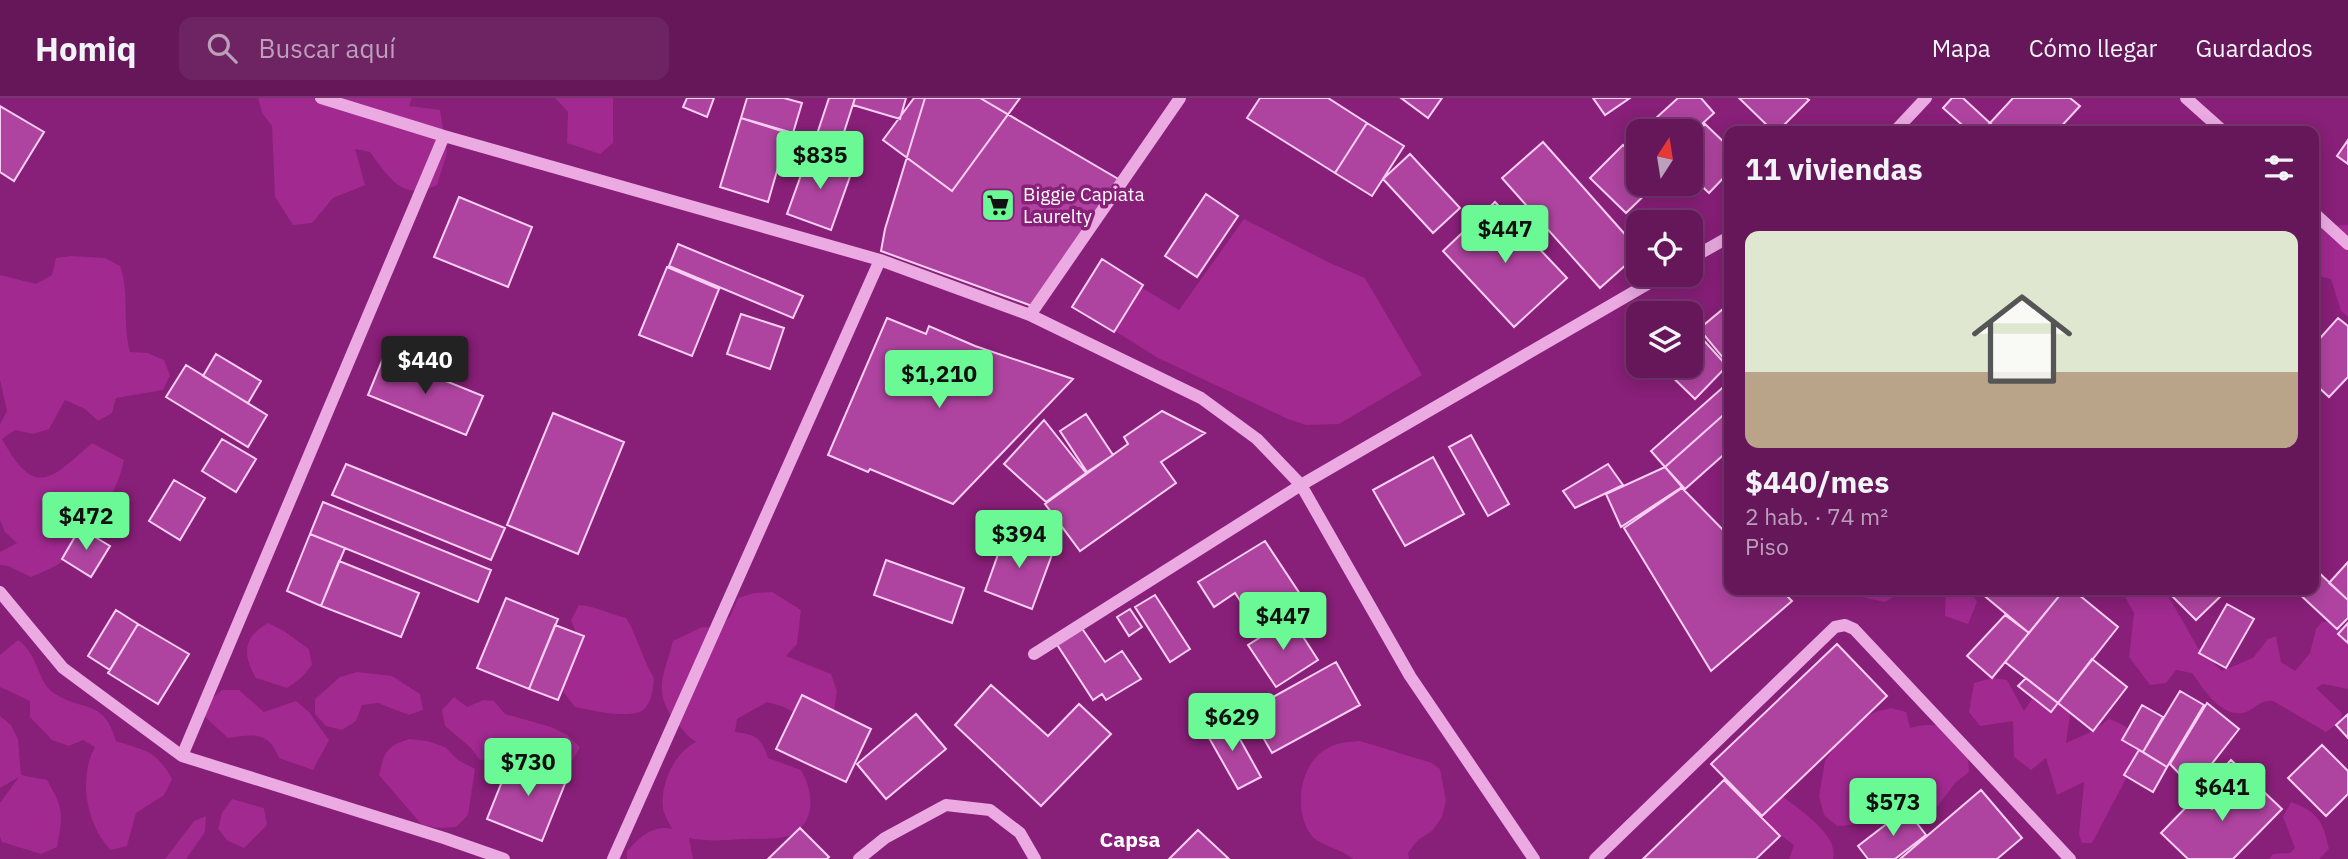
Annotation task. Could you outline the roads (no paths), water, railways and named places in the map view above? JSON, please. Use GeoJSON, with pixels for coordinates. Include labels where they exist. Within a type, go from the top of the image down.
{"type":"FeatureCollection","features":[{"type":"Feature","properties":{"kind":"street"},"geometry":{"type":"LineString","coordinates":[[321,98],[444,136],[880,260],[1030,315],[1201,398],[1257,439],[1301,485],[1410,676],[1534,859]]}},
{"type":"Feature","properties":{"kind":"street"},"geometry":{"type":"LineString","coordinates":[[1030,315],[1181,98]]}},
{"type":"Feature","properties":{"kind":"street"},"geometry":{"type":"LineString","coordinates":[[1900,126],[1926,98]]}},
{"type":"Feature","properties":{"kind":"street"},"geometry":{"type":"LineString","coordinates":[[2186,98],[2217,126]]}},
{"type":"Feature","properties":{"kind":"street"},"geometry":{"type":"LineString","coordinates":[[182,756],[444,136]]}},
{"type":"Feature","properties":{"kind":"street"},"geometry":{"type":"LineString","coordinates":[[2319,218],[2348,244]]}},
{"type":"Feature","properties":{"kind":"street"},"geometry":{"type":"LineString","coordinates":[[1703,252],[1724,240]]}},
{"type":"Feature","properties":{"kind":"street"},"geometry":{"type":"LineString","coordinates":[[613,859],[880,260]]}},
{"type":"Feature","properties":{"kind":"street"},"geometry":{"type":"LineString","coordinates":[[1034,654],[1301,485],[1642,287]]}},
{"type":"Feature","properties":{"kind":"street"},"geometry":{"type":"LineString","coordinates":[[0,592],[63,668],[182,756],[504,859]]}},
{"type":"Feature","properties":{"kind":"street"},"geometry":{"type":"LineString","coordinates":[[1595,859],[1835,626],[1844,625],[1854,629],[2070,859]]}},
{"type":"Feature","properties":{"kind":"street"},"geometry":{"type":"LineString","coordinates":[[859,859],[885,838],[946,805],[990,810],[1020,833],[1035,859]]}},
{"type":"Feature","properties":{"kind":"place","name":"Biggie Capiata Laurelty"},"geometry":{"type":"Point","coordinates":[998,205]}},
{"type":"Feature","properties":{"kind":"district","name":"Capsa"},"geometry":{"type":"Point","coordinates":[1130,839]}}]}
